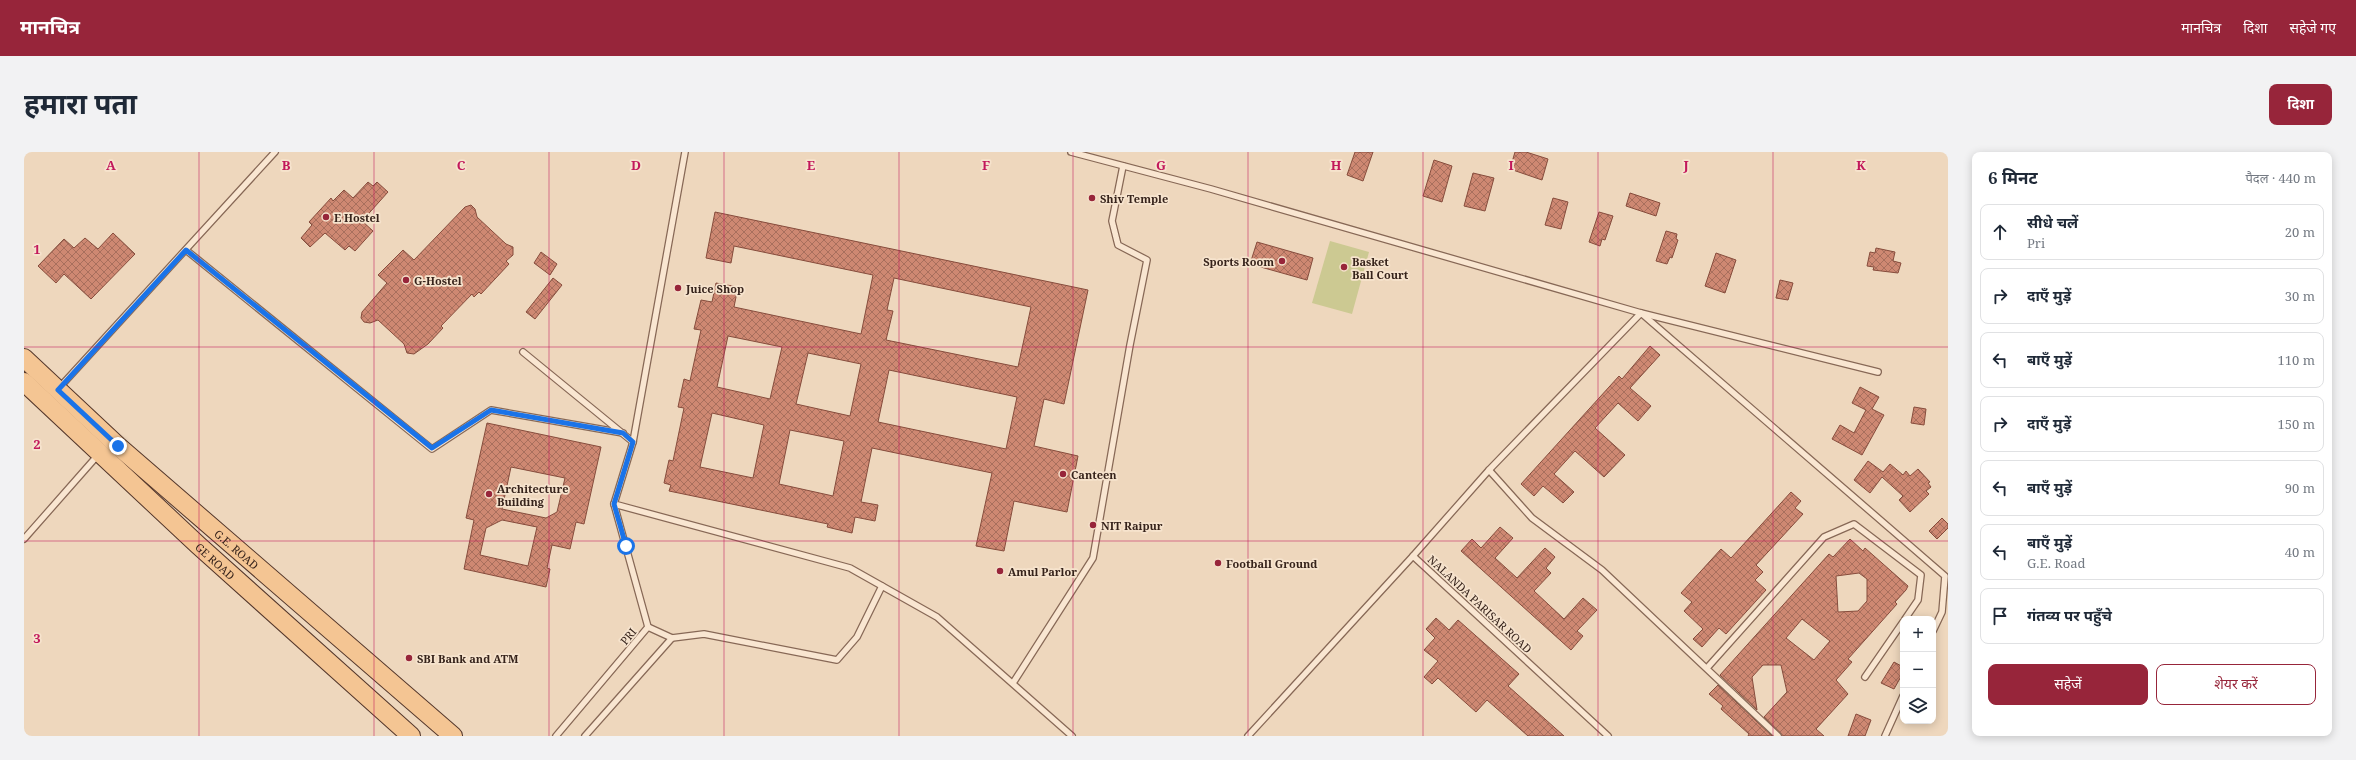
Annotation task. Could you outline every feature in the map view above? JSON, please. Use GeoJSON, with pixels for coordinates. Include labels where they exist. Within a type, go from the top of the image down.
{"type":"FeatureCollection","features":[{"type":"Feature","properties":{"kind":"main road","name":"G.E. ROAD"},"geometry":{"type":"LineString","coordinates":[[24,358],[118,446],[454,736]]}},
{"type":"Feature","properties":{"kind":"main road","name":"GE ROAD"},"geometry":{"type":"LineString","coordinates":[[24,382],[198,545],[411,736]]}},
{"type":"Feature","properties":{"kind":"lane"},"geometry":{"type":"LineString","coordinates":[[58,390],[275,152]]}},
{"type":"Feature","properties":{"kind":"lane"},"geometry":{"type":"LineString","coordinates":[[685,152],[633,442],[614,504],[850,568],[937,617],[1072,736]]}},
{"type":"Feature","properties":{"kind":"lane"},"geometry":{"type":"LineString","coordinates":[[1071,152],[1212,189],[1641,313],[1878,372]]}},
{"type":"Feature","properties":{"kind":"lane"},"geometry":{"type":"LineString","coordinates":[[1013,683],[1093,558],[1130,345],[1147,260],[1118,245],[1112,221],[1123,166]]}},
{"type":"Feature","properties":{"kind":"lane"},"geometry":{"type":"LineString","coordinates":[[186,250],[432,448],[491,410],[623,433]]}},
{"type":"Feature","properties":{"kind":"lane"},"geometry":{"type":"LineString","coordinates":[[1413,556],[1489,470],[1641,313]]}},
{"type":"Feature","properties":{"kind":"lane"},"geometry":{"type":"LineString","coordinates":[[1641,313],[1945,576],[1942,612],[1936,625]]}},
{"type":"Feature","properties":{"kind":"lane"},"geometry":{"type":"LineString","coordinates":[[523,352],[633,442]]}},
{"type":"Feature","properties":{"kind":"lane"},"geometry":{"type":"LineString","coordinates":[[24,539],[100,453]]}},
{"type":"Feature","properties":{"kind":"lane"},"geometry":{"type":"LineString","coordinates":[[1489,470],[1532,518],[1602,570],[1778,736]]}},
{"type":"Feature","properties":{"kind":"lane","name":"PRI"},"geometry":{"type":"LineString","coordinates":[[556,736],[648,627],[614,504]]}},
{"type":"Feature","properties":{"kind":"lane"},"geometry":{"type":"LineString","coordinates":[[1707,668],[1824,537],[1854,524],[1921,575],[1918,600],[1907,616]]}},
{"type":"Feature","properties":{"kind":"lane","name":"NALANDA PARISAR ROAD"},"geometry":{"type":"LineString","coordinates":[[1248,736],[1413,556],[1608,736]]}},
{"type":"Feature","properties":{"kind":"lane"},"geometry":{"type":"LineString","coordinates":[[648,627],[672,638],[704,634],[837,660],[857,637],[882,586]]}},
{"type":"Feature","properties":{"kind":"lane"},"geometry":{"type":"LineString","coordinates":[[1865,677],[1900,626]]}},
{"type":"Feature","properties":{"kind":"lane"},"geometry":{"type":"LineString","coordinates":[[585,736],[672,638]]}},
{"type":"Feature","properties":{"kind":"lane"},"geometry":{"type":"LineString","coordinates":[[1885,736],[1900,703]]}},
{"type":"Feature","properties":{"kind":"shaded area","name":"Basket Ball Court"},"geometry":{"type":"Polygon","coordinates":[[[1330,241],[1369,252],[1352,314],[1312,303],[1330,241]]]}},
{"type":"Feature","properties":{"kind":"building"},"geometry":{"type":"Polygon","coordinates":[[[1355,152],[1373,152],[1363,181],[1347,175],[1355,152]]]}},
{"type":"Feature","properties":{"kind":"building"},"geometry":{"type":"Polygon","coordinates":[[[1515,152],[1526,152],[1548,159],[1542,180],[1510,169],[1515,152]]]}},
{"type":"Feature","properties":{"kind":"building"},"geometry":{"type":"Polygon","coordinates":[[[1434,160],[1452,166],[1442,202],[1423,196],[1434,160]]]}},
{"type":"Feature","properties":{"kind":"building"},"geometry":{"type":"Polygon","coordinates":[[[1473,173],[1494,178],[1485,211],[1464,206],[1473,173]]]}},
{"type":"Feature","properties":{"kind":"building","name":"E Hostel"},"geometry":{"type":"Polygon","coordinates":[[[368,182],[373,186],[377,182],[388,192],[362,221],[373,231],[355,251],[349,246],[345,250],[325,233],[310,247],[301,238],[312,225],[309,222],[331,198],[333,201],[344,190],[353,198],[368,182]]]}},
{"type":"Feature","properties":{"kind":"building"},"geometry":{"type":"Polygon","coordinates":[[[1630,193],[1660,203],[1656,216],[1626,206],[1630,193]]]}},
{"type":"Feature","properties":{"kind":"building"},"geometry":{"type":"Polygon","coordinates":[[[1553,198],[1568,202],[1561,229],[1545,225],[1553,198]]]}},
{"type":"Feature","properties":{"kind":"building","name":"G-Hostel"},"geometry":{"type":"Polygon","coordinates":[[[471,205],[475,209],[477,217],[506,244],[513,247],[513,255],[506,261],[509,264],[481,294],[479,292],[474,297],[472,294],[441,326],[443,328],[428,344],[414,354],[407,353],[404,344],[378,320],[370,323],[364,322],[361,318],[362,312],[387,283],[378,275],[403,250],[414,260],[465,207],[471,205]]]}},
{"type":"Feature","properties":{"kind":"building"},"geometry":{"type":"Polygon","coordinates":[[[715,212],[1088,290],[1064,404],[1044,399],[1034,446],[1078,456],[1067,512],[1014,501],[1004,551],[976,546],[992,473],[872,448],[861,502],[878,505],[875,521],[855,517],[852,533],[827,527],[828,524],[669,491],[671,485],[664,483],[669,460],[673,461],[684,408],[678,407],[684,379],[690,381],[701,330],[694,329],[701,300],[712,302],[716,283],[738,287],[734,307],[861,334],[873,275],[734,246],[731,263],[706,258],[715,212]],[[894,278],[887,310],[893,311],[886,340],[1018,367],[1031,307],[894,278]],[[728,336],[717,387],[770,399],[782,347],[728,336]],[[808,353],[796,404],[850,416],[861,364],[808,353]],[[889,370],[878,422],[1006,449],[1017,397],[889,370]],[[712,413],[700,467],[753,478],[764,425],[712,413]],[[790,430],[779,484],[833,496],[844,441],[790,430]]]}},
{"type":"Feature","properties":{"kind":"building"},"geometry":{"type":"Polygon","coordinates":[[[1599,212],[1613,216],[1605,240],[1602,239],[1600,246],[1589,242],[1599,212]]]}},
{"type":"Feature","properties":{"kind":"building"},"geometry":{"type":"Polygon","coordinates":[[[1666,231],[1677,234],[1676,239],[1678,240],[1672,258],[1670,257],[1667,264],[1656,261],[1666,231]]]}},
{"type":"Feature","properties":{"kind":"building"},"geometry":{"type":"Polygon","coordinates":[[[113,233],[135,254],[91,299],[64,274],[56,283],[38,266],[64,239],[74,248],[85,238],[98,249],[113,233]]]}},
{"type":"Feature","properties":{"kind":"building","name":"Sports Room"},"geometry":{"type":"Polygon","coordinates":[[[1257,242],[1313,258],[1307,280],[1250,264],[1257,242]]]}},
{"type":"Feature","properties":{"kind":"building"},"geometry":{"type":"Polygon","coordinates":[[[1876,248],[1895,252],[1893,261],[1901,263],[1898,273],[1873,270],[1874,267],[1867,266],[1870,252],[1875,253],[1876,248]]]}},
{"type":"Feature","properties":{"kind":"building"},"geometry":{"type":"Polygon","coordinates":[[[541,252],[557,264],[550,275],[534,263],[541,252]]]}},
{"type":"Feature","properties":{"kind":"building"},"geometry":{"type":"Polygon","coordinates":[[[1716,253],[1736,260],[1725,293],[1705,286],[1716,253]]]}},
{"type":"Feature","properties":{"kind":"building"},"geometry":{"type":"Polygon","coordinates":[[[553,278],[562,285],[535,319],[526,312],[553,278]]]}},
{"type":"Feature","properties":{"kind":"building"},"geometry":{"type":"Polygon","coordinates":[[[1780,280],[1793,283],[1788,300],[1776,298],[1780,280]]]}},
{"type":"Feature","properties":{"kind":"building"},"geometry":{"type":"Polygon","coordinates":[[[1650,346],[1660,355],[1630,388],[1651,406],[1638,421],[1618,403],[1595,428],[1625,455],[1604,477],[1575,451],[1554,474],[1574,492],[1563,503],[1543,486],[1534,496],[1521,484],[1619,376],[1622,379],[1650,346]]]}},
{"type":"Feature","properties":{"kind":"building"},"geometry":{"type":"Polygon","coordinates":[[[1860,387],[1879,397],[1872,409],[1884,415],[1862,455],[1832,439],[1840,425],[1854,433],[1866,410],[1852,403],[1860,387]]]}},
{"type":"Feature","properties":{"kind":"building"},"geometry":{"type":"Polygon","coordinates":[[[1914,407],[1926,409],[1924,425],[1911,423],[1914,407]]]}},
{"type":"Feature","properties":{"kind":"building","name":"Architecture Building"},"geometry":{"type":"Polygon","coordinates":[[[487,423],[601,447],[584,524],[576,522],[570,549],[552,545],[547,568],[550,569],[546,587],[464,569],[474,520],[466,518],[487,423]],[[511,467],[502,509],[546,518],[557,512],[565,478],[511,467]],[[502,520],[486,528],[480,555],[528,566],[537,527],[502,520]]]}},
{"type":"Feature","properties":{"kind":"building"},"geometry":{"type":"Polygon","coordinates":[[[1868,461],[1883,472],[1890,464],[1903,475],[1906,471],[1910,476],[1918,469],[1930,482],[1928,483],[1931,487],[1926,491],[1929,494],[1910,512],[1899,500],[1903,496],[1882,477],[1870,493],[1854,480],[1868,461]]]}},
{"type":"Feature","properties":{"kind":"building"},"geometry":{"type":"Polygon","coordinates":[[[1791,492],[1801,501],[1795,508],[1803,514],[1756,565],[1763,572],[1755,580],[1766,590],[1726,634],[1719,628],[1702,647],[1693,639],[1703,629],[1684,611],[1692,602],[1681,593],[1721,549],[1731,558],[1791,492]]]}},
{"type":"Feature","properties":{"kind":"building"},"geometry":{"type":"Polygon","coordinates":[[[1942,518],[1948,524],[1948,528],[1937,539],[1929,531],[1942,518]]]}},
{"type":"Feature","properties":{"kind":"building"},"geometry":{"type":"Polygon","coordinates":[[[1500,527],[1513,538],[1495,558],[1517,578],[1545,548],[1555,557],[1546,568],[1551,573],[1534,591],[1564,619],[1583,598],[1597,610],[1577,631],[1583,636],[1571,650],[1461,551],[1472,539],[1481,548],[1500,527]]]}},
{"type":"Feature","properties":{"kind":"building"},"geometry":{"type":"Polygon","coordinates":[[[1850,539],[1863,551],[1865,548],[1908,586],[1895,602],[1897,604],[1848,659],[1852,662],[1836,680],[1848,694],[1816,729],[1824,736],[1782,736],[1764,717],[1787,692],[1781,665],[1763,665],[1752,677],[1757,710],[1720,675],[1829,554],[1833,557],[1850,539]],[[1859,573],[1836,576],[1838,612],[1858,611],[1867,601],[1867,579],[1859,573]],[[1802,619],[1786,638],[1814,660],[1830,641],[1802,619]]]}},
{"type":"Feature","properties":{"kind":"building"},"geometry":{"type":"Polygon","coordinates":[[[1436,618],[1449,630],[1458,620],[1519,674],[1508,686],[1564,736],[1528,736],[1487,700],[1476,712],[1438,678],[1432,684],[1424,677],[1438,661],[1424,650],[1435,638],[1426,629],[1436,618]]]}},
{"type":"Feature","properties":{"kind":"building"},"geometry":{"type":"Polygon","coordinates":[[[1894,662],[1900,665],[1900,678],[1894,689],[1881,683],[1894,662]]]}},
{"type":"Feature","properties":{"kind":"building"},"geometry":{"type":"Polygon","coordinates":[[[1718,685],[1772,736],[1748,736],[1749,734],[1721,709],[1723,706],[1709,694],[1718,685]]]}},
{"type":"Feature","properties":{"kind":"building"},"geometry":{"type":"Polygon","coordinates":[[[1856,714],[1871,720],[1865,736],[1848,736],[1856,714]]]}},
{"type":"Feature","properties":{"kind":"place","name":"Shiv Temple"},"geometry":{"type":"Point","coordinates":[1092,198]}},
{"type":"Feature","properties":{"kind":"place","name":"E Hostel"},"geometry":{"type":"Point","coordinates":[326,217]}},
{"type":"Feature","properties":{"kind":"place","name":"Sports Room"},"geometry":{"type":"Point","coordinates":[1282,261]}},
{"type":"Feature","properties":{"kind":"place","name":"Basket Ball Court"},"geometry":{"type":"Point","coordinates":[1344,267]}},
{"type":"Feature","properties":{"kind":"place","name":"G-Hostel"},"geometry":{"type":"Point","coordinates":[406,280]}},
{"type":"Feature","properties":{"kind":"place","name":"Juice Shop"},"geometry":{"type":"Point","coordinates":[678,288]}},
{"type":"Feature","properties":{"kind":"place","name":"Canteen"},"geometry":{"type":"Point","coordinates":[1063,474]}},
{"type":"Feature","properties":{"kind":"place","name":"Architecture Building"},"geometry":{"type":"Point","coordinates":[489,494]}},
{"type":"Feature","properties":{"kind":"place","name":"NIT Raipur"},"geometry":{"type":"Point","coordinates":[1093,525]}},
{"type":"Feature","properties":{"kind":"place","name":"Football Ground"},"geometry":{"type":"Point","coordinates":[1218,563]}},
{"type":"Feature","properties":{"kind":"place","name":"Amul Parlor"},"geometry":{"type":"Point","coordinates":[1000,571]}},
{"type":"Feature","properties":{"kind":"place","name":"SBI Bank and ATM"},"geometry":{"type":"Point","coordinates":[409,658]}},
{"type":"Feature","properties":{"kind":"route"},"geometry":{"type":"LineString","coordinates":[[118,446],[58,390],[186,250],[432,448],[491,410],[623,433],[633,442],[614,504],[626,546]]}}]}
